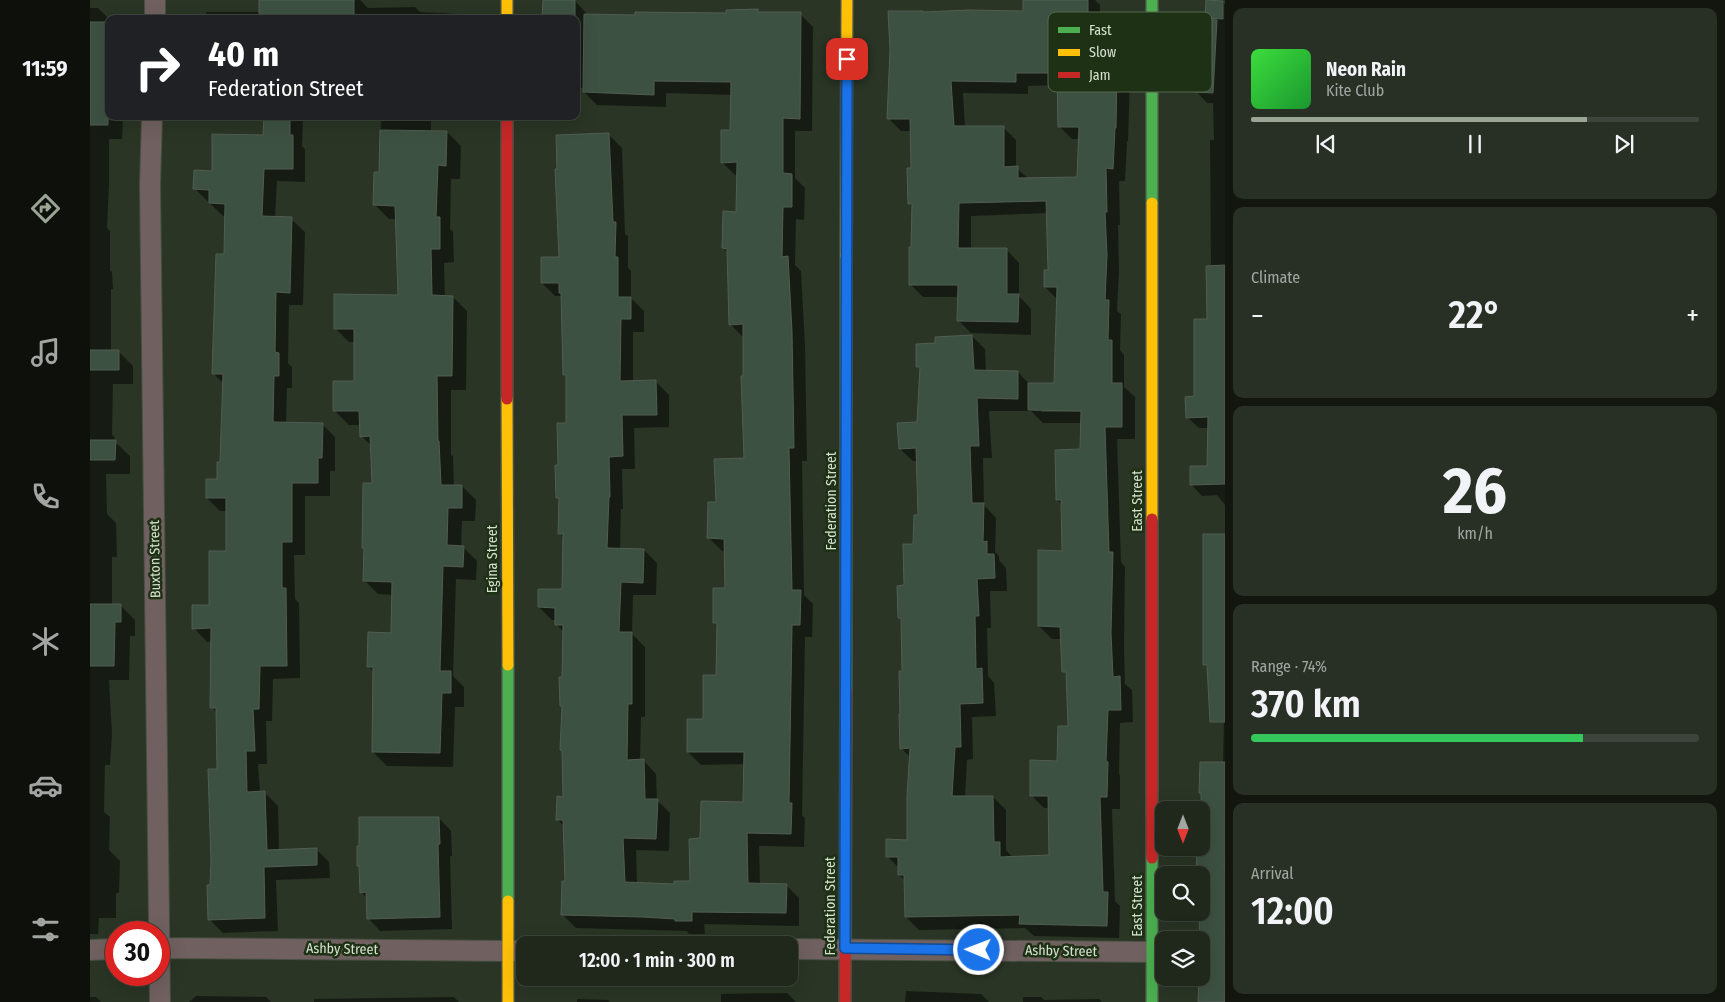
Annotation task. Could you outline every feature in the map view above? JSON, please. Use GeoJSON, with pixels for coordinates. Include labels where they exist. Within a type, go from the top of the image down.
{"type":"FeatureCollection","features":[{"type":"Feature","properties":{"kind":"street"},"geometry":{"type":"LineString","coordinates":[[155,0],[155,15]]}},
{"type":"Feature","properties":{"kind":"street"},"geometry":{"type":"LineString","coordinates":[[507,0],[507,15]]}},
{"type":"Feature","properties":{"kind":"street","name":"Federation Street"},"geometry":{"type":"LineString","coordinates":[[845,1002],[847,0]]}},
{"type":"Feature","properties":{"kind":"street","name":"East Street"},"geometry":{"type":"LineString","coordinates":[[1152,92],[1152,1002]]}},
{"type":"Feature","properties":{"kind":"street","name":"Buxton Street"},"geometry":{"type":"LineString","coordinates":[[152,120],[150,185],[160,921]]}},
{"type":"Feature","properties":{"kind":"street","name":"Egina Street"},"geometry":{"type":"LineString","coordinates":[[507,120],[516,951],[508,1002]]}},
{"type":"Feature","properties":{"kind":"street","name":"Ashby Street"},"geometry":{"type":"LineString","coordinates":[[170,948],[516,951]]}},
{"type":"Feature","properties":{"kind":"street","name":"Ashby Street"},"geometry":{"type":"LineString","coordinates":[[798,948],[1152,952]]}},
{"type":"Feature","properties":{"kind":"street"},"geometry":{"type":"LineString","coordinates":[[90,950],[105,949]]}},
{"type":"Feature","properties":{"kind":"street","name":"Buxton Street"},"geometry":{"type":"LineString","coordinates":[[160,986],[160,1002]]}},
{"type":"Feature","properties":{"kind":"building"},"geometry":{"type":"Polygon","coordinates":[[[259,0],[354,0],[354,15],[259,15],[259,0]]]}},
{"type":"Feature","properties":{"kind":"building"},"geometry":{"type":"Polygon","coordinates":[[[543,0],[575,0],[575,15],[542,15],[543,0]]]}},
{"type":"Feature","properties":{"kind":"building"},"geometry":{"type":"Polygon","coordinates":[[[1023,0],[1088,0],[1088,12],[1048,12],[1048,73],[1016,73],[1016,82],[951,81],[954,126],[1004,126],[1004,167],[1018,166],[1018,178],[1077,177],[1079,127],[1058,127],[1057,92],[1117,92],[1113,169],[1106,168],[1107,212],[1105,212],[1107,255],[1105,300],[1109,300],[1108,340],[1112,340],[1112,383],[1122,383],[1122,427],[1105,427],[1109,552],[1113,552],[1111,633],[1113,677],[1120,676],[1121,710],[1108,710],[1107,797],[1100,797],[1103,892],[1108,892],[1107,926],[1019,924],[1020,915],[905,917],[904,875],[898,875],[898,857],[886,857],[886,839],[907,840],[910,748],[900,749],[899,671],[902,671],[901,618],[898,618],[897,586],[904,585],[903,544],[913,544],[914,515],[918,515],[916,448],[899,449],[897,423],[917,422],[920,367],[916,367],[916,344],[935,343],[935,337],[972,335],[974,370],[1018,371],[1018,399],[977,398],[979,446],[970,446],[972,503],[984,503],[983,542],[987,541],[987,554],[994,554],[995,578],[977,579],[979,616],[975,616],[976,669],[982,668],[983,703],[960,704],[961,747],[955,747],[952,796],[993,796],[994,842],[1000,842],[1000,857],[1049,855],[1048,796],[1030,796],[1030,760],[1057,761],[1058,726],[1068,726],[1066,672],[1062,672],[1060,627],[1038,626],[1038,550],[1062,551],[1061,500],[1056,500],[1055,450],[1080,449],[1081,411],[1028,410],[1028,383],[1054,383],[1057,287],[1044,287],[1044,270],[1048,270],[1046,201],[959,203],[958,248],[1007,248],[1007,294],[1019,294],[1018,322],[957,321],[958,285],[909,285],[912,204],[908,204],[907,168],[911,168],[910,119],[887,119],[890,50],[888,11],[1023,11],[1023,0]]]}},
{"type":"Feature","properties":{"kind":"building"},"geometry":{"type":"Polygon","coordinates":[[[1206,0],[1223,1],[1223,19],[1212,18],[1212,12],[1205,12],[1206,0]]]}},
{"type":"Feature","properties":{"kind":"building"},"geometry":{"type":"Polygon","coordinates":[[[758,9],[758,12],[801,12],[800,119],[783,118],[783,173],[792,174],[792,207],[783,207],[782,257],[788,256],[792,332],[794,448],[789,448],[792,590],[801,590],[800,625],[792,625],[789,803],[792,803],[791,834],[747,833],[748,883],[787,884],[786,913],[692,912],[692,921],[643,917],[561,915],[562,881],[565,881],[563,820],[556,820],[557,796],[563,797],[562,751],[560,750],[562,706],[560,706],[559,677],[562,677],[563,625],[555,625],[555,608],[538,607],[538,589],[562,589],[563,534],[558,534],[559,498],[556,498],[555,465],[558,465],[557,423],[566,423],[566,375],[563,375],[561,293],[559,293],[559,283],[541,283],[541,257],[559,257],[555,169],[557,169],[556,135],[609,133],[613,222],[616,222],[615,257],[618,257],[618,297],[631,297],[631,319],[621,319],[620,381],[656,380],[657,415],[622,415],[623,456],[609,457],[610,497],[607,548],[644,549],[643,583],[621,582],[619,632],[632,632],[632,704],[628,704],[627,760],[644,759],[645,799],[658,799],[656,839],[623,838],[625,882],[674,884],[674,881],[690,881],[689,839],[700,838],[701,801],[743,802],[744,752],[687,752],[687,719],[703,719],[703,675],[716,675],[717,623],[713,623],[713,588],[725,588],[724,539],[707,538],[708,502],[716,502],[714,459],[744,458],[741,376],[743,376],[743,324],[729,325],[727,249],[722,248],[723,211],[736,212],[737,162],[721,163],[721,130],[730,130],[731,82],[654,81],[654,95],[583,92],[584,14],[635,15],[635,12],[726,13],[726,10],[758,9]]]}},
{"type":"Feature","properties":{"kind":"building"},"geometry":{"type":"Polygon","coordinates":[[[1212,20],[1217,20],[1213,93],[1195,92],[1212,92],[1212,20]]]}},
{"type":"Feature","properties":{"kind":"building"},"geometry":{"type":"Polygon","coordinates":[[[90,22],[105,22],[105,120],[108,120],[108,125],[90,125],[90,22]]]}},
{"type":"Feature","properties":{"kind":"building"},"geometry":{"type":"Polygon","coordinates":[[[264,120],[290,120],[290,135],[293,135],[293,169],[264,169],[262,216],[292,217],[290,293],[276,292],[275,352],[279,353],[279,376],[274,376],[273,422],[323,423],[322,458],[318,458],[318,483],[292,483],[292,542],[282,542],[282,588],[286,588],[287,666],[260,666],[259,709],[253,709],[255,751],[246,751],[247,792],[265,791],[267,850],[317,848],[317,865],[264,867],[265,918],[208,920],[207,885],[210,885],[211,861],[208,769],[217,769],[216,708],[210,708],[211,628],[192,629],[192,605],[209,605],[209,551],[226,551],[226,498],[206,498],[206,479],[217,479],[217,462],[220,462],[223,374],[212,374],[216,254],[224,254],[225,204],[209,203],[209,190],[193,189],[194,170],[212,171],[212,134],[263,135],[264,120]]]}},
{"type":"Feature","properties":{"kind":"building"},"geometry":{"type":"Polygon","coordinates":[[[380,130],[447,131],[446,166],[438,165],[436,217],[440,217],[440,249],[431,249],[432,295],[453,296],[452,376],[437,376],[438,441],[441,485],[462,485],[462,508],[448,508],[447,545],[464,546],[463,567],[443,566],[440,671],[451,671],[451,693],[442,693],[440,753],[372,752],[373,667],[367,667],[368,632],[391,633],[392,582],[363,581],[363,483],[372,483],[370,436],[360,437],[359,411],[333,411],[333,381],[354,381],[354,329],[334,329],[334,294],[398,295],[395,206],[373,205],[374,172],[379,172],[380,130]]]}},
{"type":"Feature","properties":{"kind":"building"},"geometry":{"type":"Polygon","coordinates":[[[1225,265],[1225,484],[1190,485],[1190,466],[1207,466],[1208,417],[1186,418],[1185,397],[1194,396],[1194,319],[1207,319],[1206,266],[1225,265]]]}},
{"type":"Feature","properties":{"kind":"building"},"geometry":{"type":"Polygon","coordinates":[[[90,350],[119,350],[119,370],[90,370],[90,350]]]}},
{"type":"Feature","properties":{"kind":"building"},"geometry":{"type":"Polygon","coordinates":[[[90,440],[116,440],[115,460],[90,460],[90,440]]]}},
{"type":"Feature","properties":{"kind":"building"},"geometry":{"type":"Polygon","coordinates":[[[1203,534],[1225,534],[1225,722],[1210,722],[1207,665],[1203,665],[1203,534]]]}},
{"type":"Feature","properties":{"kind":"building"},"geometry":{"type":"Polygon","coordinates":[[[90,604],[121,604],[121,622],[115,622],[114,666],[90,666],[90,604]]]}},
{"type":"Feature","properties":{"kind":"building"},"geometry":{"type":"Polygon","coordinates":[[[1200,762],[1225,762],[1225,1002],[1198,1002],[1199,986],[1210,986],[1210,931],[1200,931],[1199,921],[1210,921],[1210,866],[1196,866],[1197,856],[1210,856],[1210,801],[1201,801],[1201,793],[1199,793],[1200,762]]]}},
{"type":"Feature","properties":{"kind":"building"},"geometry":{"type":"Polygon","coordinates":[[[359,817],[439,817],[440,917],[367,919],[366,892],[360,893],[359,866],[357,866],[359,817]]]}},
{"type":"Feature","properties":{"kind":"traffic: fast"},"geometry":{"type":"LineString","coordinates":[[1152,0],[1152,12]]}},
{"type":"Feature","properties":{"kind":"traffic: fast"},"geometry":{"type":"LineString","coordinates":[[1152,92],[1152,203]]}},
{"type":"Feature","properties":{"kind":"traffic: fast"},"geometry":{"type":"LineString","coordinates":[[846,256],[846,690]]}},
{"type":"Feature","properties":{"kind":"traffic: fast"},"geometry":{"type":"LineString","coordinates":[[508,665],[508,901]]}},
{"type":"Feature","properties":{"kind":"traffic: fast"},"geometry":{"type":"LineString","coordinates":[[1152,858],[1152,1002]]}},
{"type":"Feature","properties":{"kind":"traffic: slow"},"geometry":{"type":"LineString","coordinates":[[507,0],[507,15]]}},
{"type":"Feature","properties":{"kind":"traffic: slow"},"geometry":{"type":"LineString","coordinates":[[846,256],[847,0]]}},
{"type":"Feature","properties":{"kind":"traffic: slow"},"geometry":{"type":"LineString","coordinates":[[1152,203],[1152,519]]}},
{"type":"Feature","properties":{"kind":"traffic: slow"},"geometry":{"type":"LineString","coordinates":[[507,399],[508,665]]}},
{"type":"Feature","properties":{"kind":"traffic: slow"},"geometry":{"type":"LineString","coordinates":[[508,901],[508,1002]]}},
{"type":"Feature","properties":{"kind":"traffic: jam"},"geometry":{"type":"LineString","coordinates":[[507,120],[507,399]]}},
{"type":"Feature","properties":{"kind":"traffic: jam"},"geometry":{"type":"LineString","coordinates":[[1152,519],[1152,858]]}},
{"type":"Feature","properties":{"kind":"traffic: jam"},"geometry":{"type":"LineString","coordinates":[[845,1002],[846,690]]}},
{"type":"Feature","properties":{"kind":"route"},"geometry":{"type":"LineString","coordinates":[[847,59],[845,948],[979,950]]}}]}
